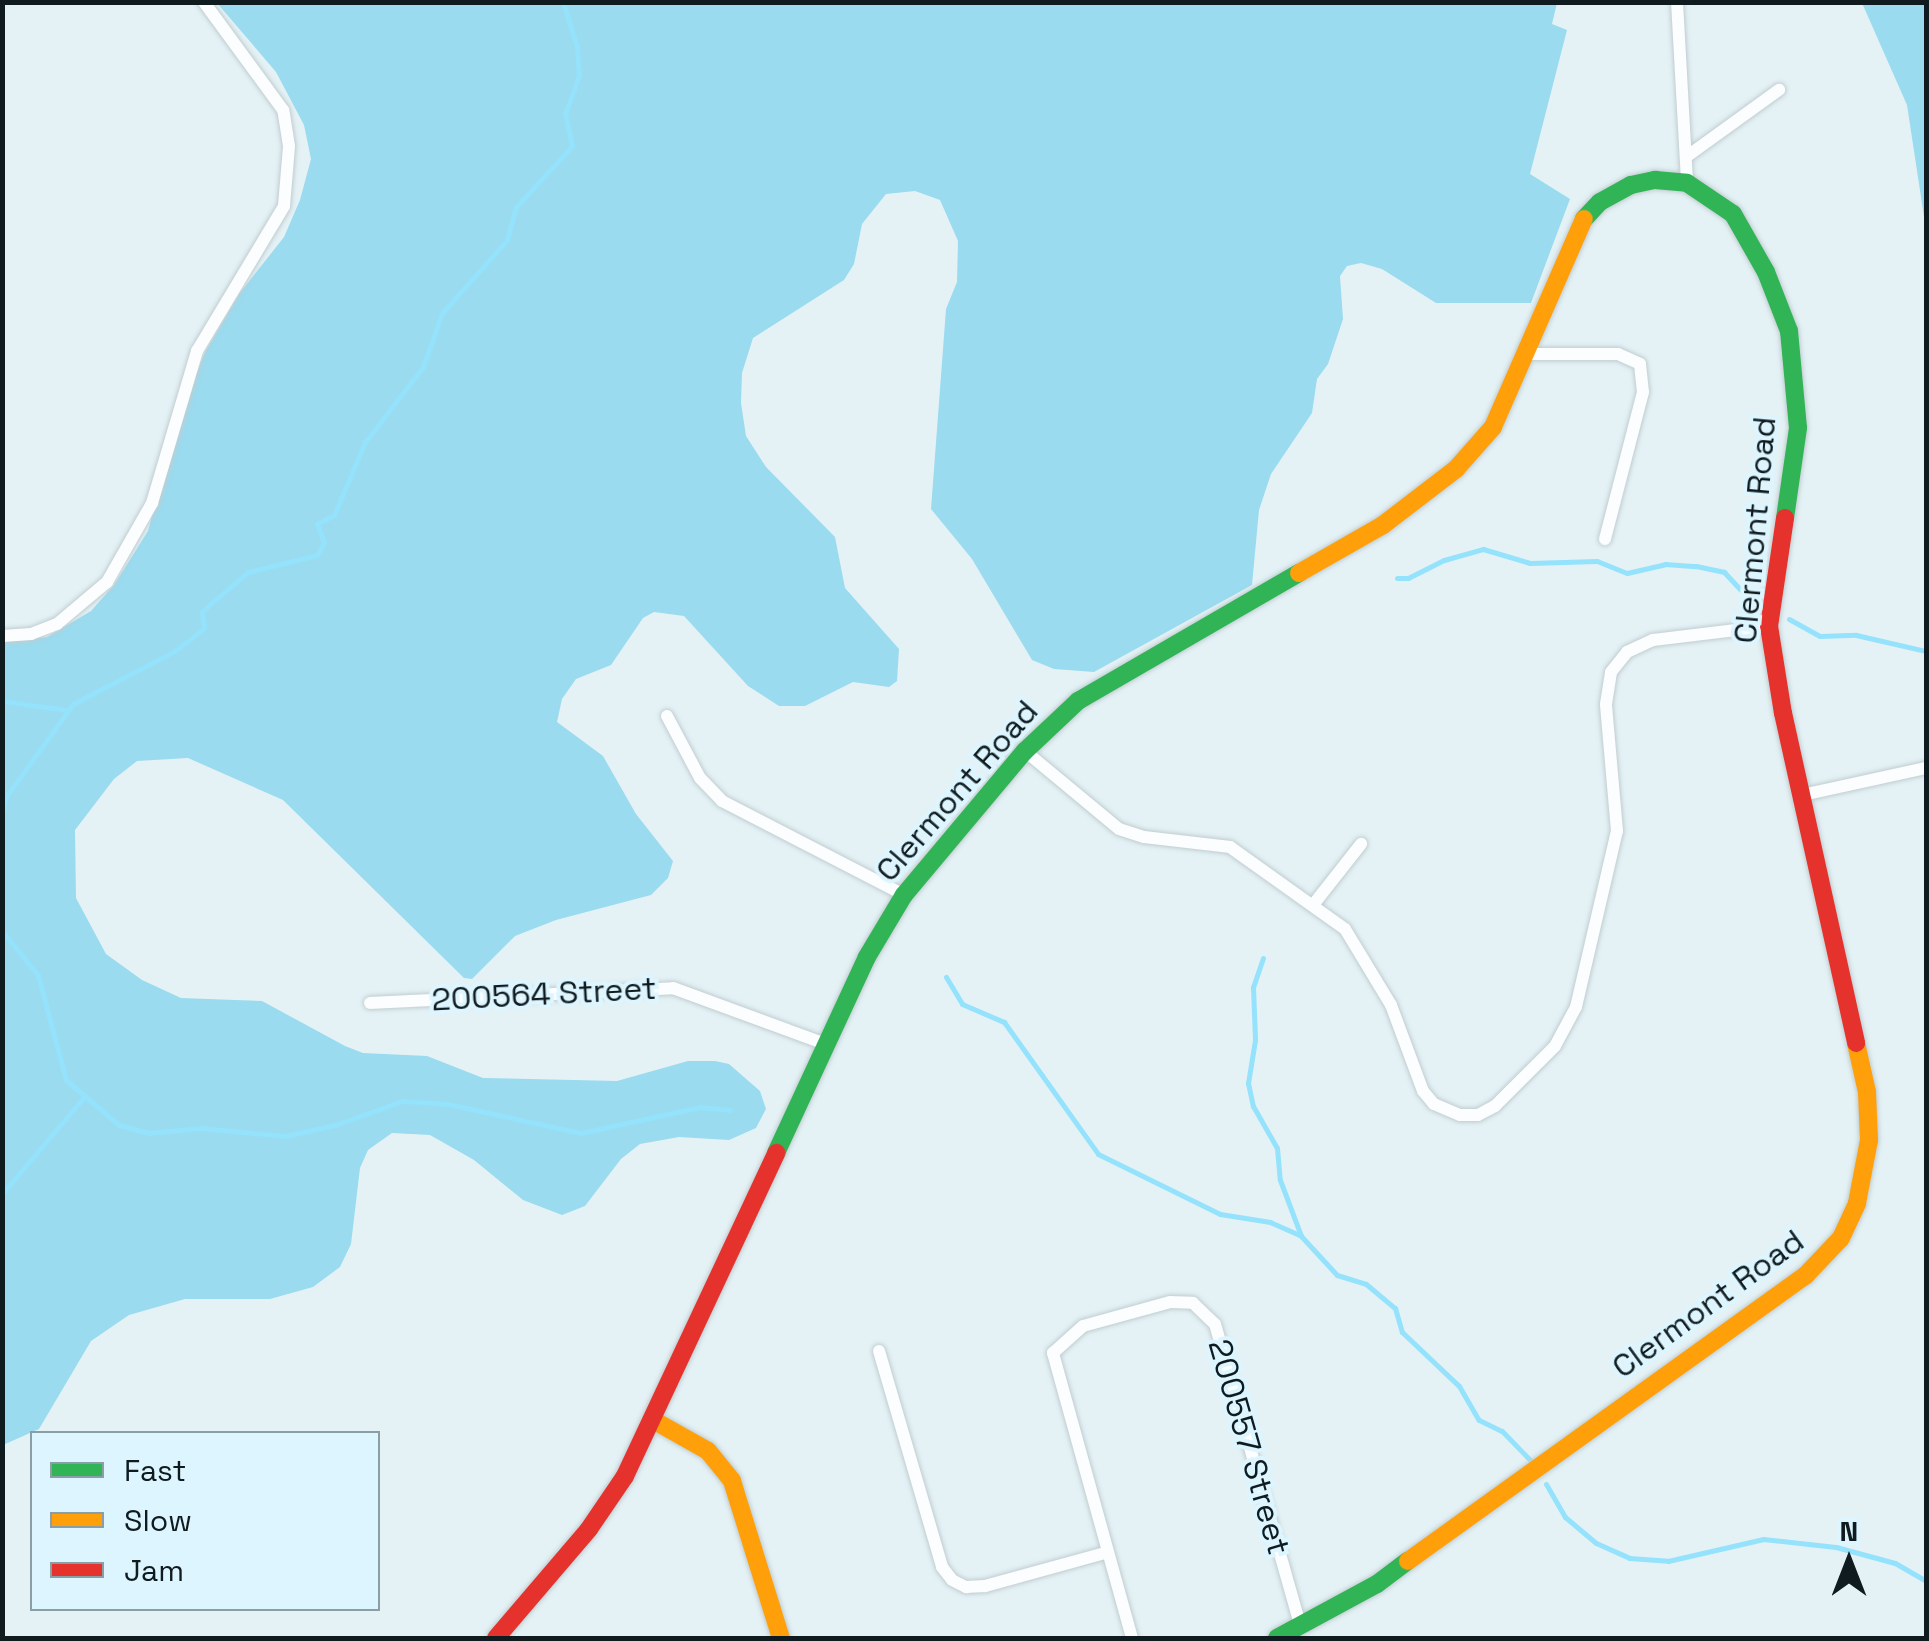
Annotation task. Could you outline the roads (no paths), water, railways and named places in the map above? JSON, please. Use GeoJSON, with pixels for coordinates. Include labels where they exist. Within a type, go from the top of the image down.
{"type":"FeatureCollection","features":[{"type":"Feature","properties":{"kind":"street"},"geometry":{"type":"LineString","coordinates":[[2,636],[31,634],[57,624],[107,582],[152,503],[197,352],[284,206],[289,146],[283,110],[204,2]]}},
{"type":"Feature","properties":{"kind":"street"},"geometry":{"type":"LineString","coordinates":[[1677,2],[1687,184]]}},
{"type":"Feature","properties":{"kind":"street"},"geometry":{"type":"LineString","coordinates":[[1686,157],[1779,90]]}},
{"type":"Feature","properties":{"kind":"street","name":"Clermont Road"},"geometry":{"type":"LineString","coordinates":[[496,1638],[589,1529],[625,1476],[867,957],[904,896],[1025,751],[1078,701],[1383,524],[1442,482],[1493,427],[1528,354],[1577,230],[1591,210],[1632,185],[1655,180],[1687,184],[1712,196],[1733,214],[1766,272],[1789,332],[1798,428],[1769,626],[1775,674],[1867,1092],[1870,1140],[1850,1224],[1832,1250],[1804,1276],[1592,1425],[1377,1584],[1277,1638]]}},
{"type":"Feature","properties":{"kind":"street"},"geometry":{"type":"LineString","coordinates":[[1528,354],[1618,354],[1640,364],[1642,392],[1605,539]]}},
{"type":"Feature","properties":{"kind":"street"},"geometry":{"type":"LineString","coordinates":[[1025,751],[1119,829],[1144,838],[1230,847],[1345,929],[1392,1006],[1423,1091],[1434,1104],[1460,1115],[1478,1115],[1495,1106],[1564,1035],[1576,1007],[1617,830],[1606,704],[1611,672],[1627,652],[1653,640],[1769,626]]}},
{"type":"Feature","properties":{"kind":"street"},"geometry":{"type":"LineString","coordinates":[[667,716],[700,778],[722,801],[904,896]]}},
{"type":"Feature","properties":{"kind":"street"},"geometry":{"type":"LineString","coordinates":[[1802,795],[1926,768]]}},
{"type":"Feature","properties":{"kind":"street"},"geometry":{"type":"LineString","coordinates":[[1314,905],[1360,844]]}},
{"type":"Feature","properties":{"kind":"street","name":"200564 Street"},"geometry":{"type":"LineString","coordinates":[[370,1003],[673,988],[828,1045]]}},
{"type":"Feature","properties":{"kind":"street","name":"200557 Street"},"geometry":{"type":"LineString","coordinates":[[1132,1638],[1105,1553],[1052,1352],[1083,1326],[1170,1302],[1193,1304],[1214,1324],[1301,1628]]}},
{"type":"Feature","properties":{"kind":"street"},"geometry":{"type":"LineString","coordinates":[[879,1352],[936,1548],[952,1580],[966,1587],[985,1586],[1105,1553]]}},
{"type":"Feature","properties":{"kind":"street"},"geometry":{"type":"LineString","coordinates":[[653,1420],[708,1451],[732,1481],[780,1638]]}},
{"type":"Feature","properties":{"kind":"waterway"},"geometry":{"type":"LineString","coordinates":[[2,812],[7,795],[73,704],[175,651],[204,628],[202,612],[248,572],[317,555],[324,543],[317,524],[334,515],[365,442],[423,367],[442,313],[507,240],[516,207],[572,146],[565,114],[579,76],[577,47],[563,2]]}},
{"type":"Feature","properties":{"kind":"waterway"},"geometry":{"type":"LineString","coordinates":[[1397,578],[1408,578],[1444,560],[1483,549],[1530,563],[1597,561],[1627,573],[1665,564],[1696,566],[1724,572],[1751,601]]}},
{"type":"Feature","properties":{"kind":"waterway"},"geometry":{"type":"LineString","coordinates":[[1789,619],[1820,636],[1856,635],[1926,651]]}},
{"type":"Feature","properties":{"kind":"waterway"},"geometry":{"type":"LineString","coordinates":[[2,701],[66,710]]}},
{"type":"Feature","properties":{"kind":"waterway"},"geometry":{"type":"LineString","coordinates":[[2,931],[38,975],[66,1080],[119,1125],[149,1133],[201,1128],[285,1136],[335,1125],[402,1101],[448,1104],[581,1133],[700,1107],[730,1110]]}},
{"type":"Feature","properties":{"kind":"waterway"},"geometry":{"type":"LineString","coordinates":[[1263,958],[1253,987],[1255,1040],[1248,1083],[1253,1106],[1277,1148],[1280,1180],[1301,1236]]}},
{"type":"Feature","properties":{"kind":"waterway"},"geometry":{"type":"LineString","coordinates":[[946,977],[962,1004],[1004,1022],[1098,1154],[1220,1214],[1270,1222],[1301,1236],[1337,1275],[1366,1284],[1395,1308],[1402,1332],[1459,1386],[1479,1420],[1502,1431],[1532,1462]]}},
{"type":"Feature","properties":{"kind":"waterway"},"geometry":{"type":"LineString","coordinates":[[2,1194],[84,1097]]}},
{"type":"Feature","properties":{"kind":"waterway"},"geometry":{"type":"LineString","coordinates":[[1546,1484],[1565,1517],[1596,1543],[1629,1558],[1668,1561],[1763,1539],[1836,1547],[1895,1563],[1926,1581]]}}]}
